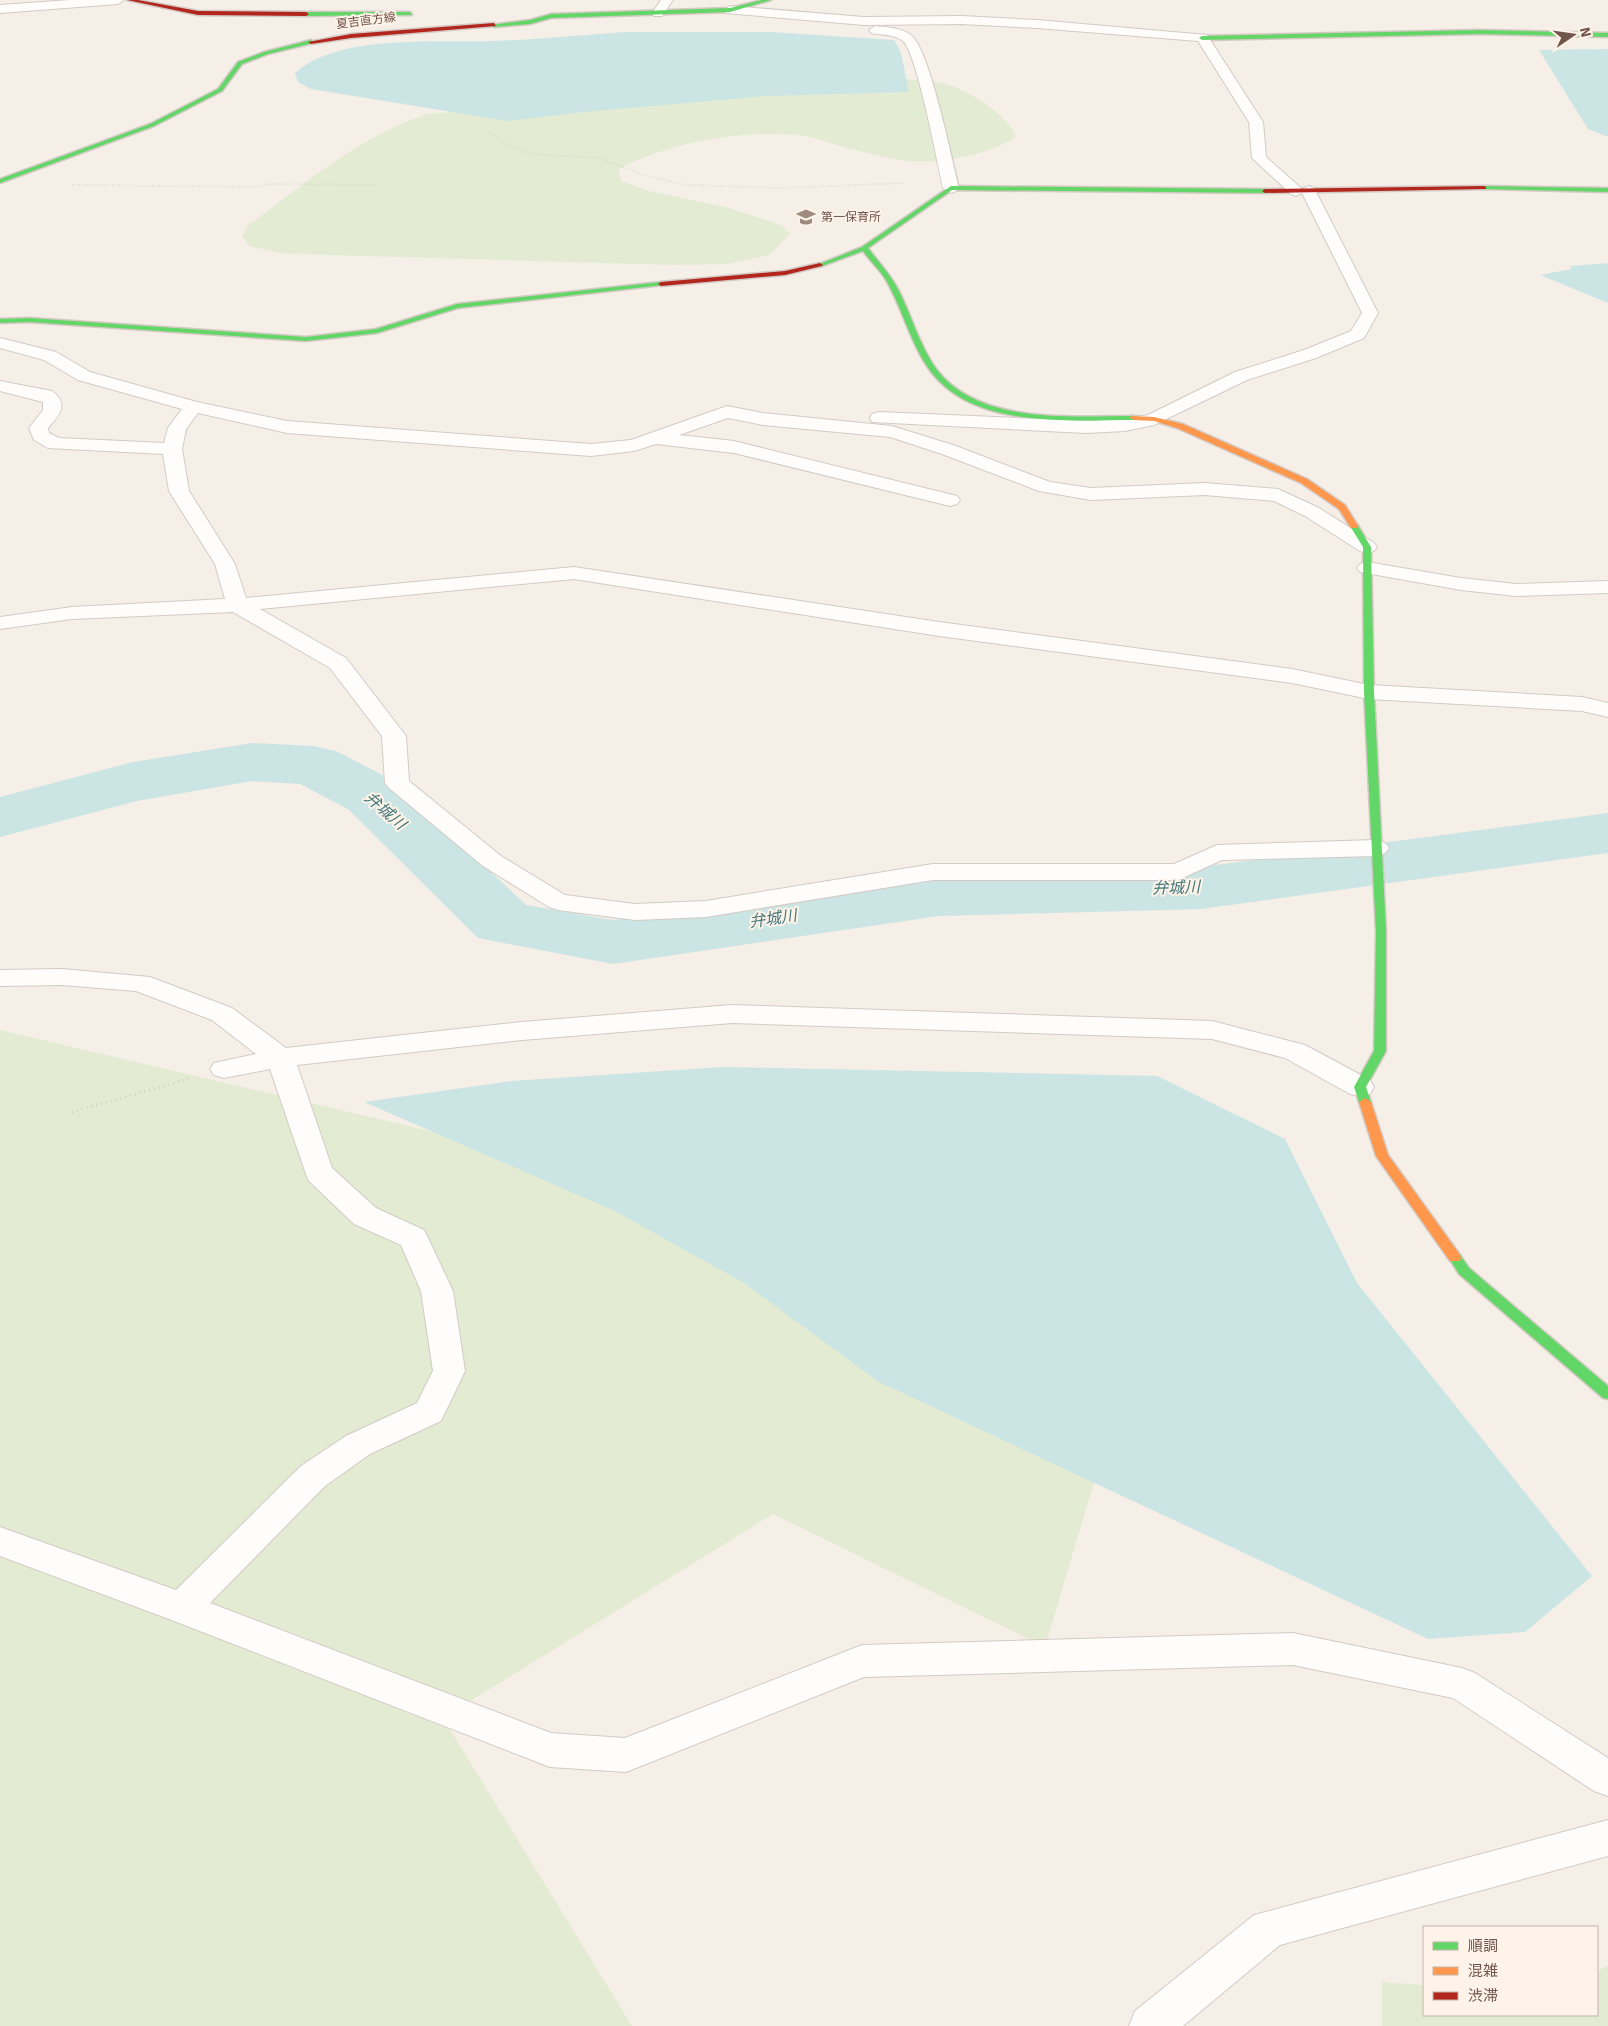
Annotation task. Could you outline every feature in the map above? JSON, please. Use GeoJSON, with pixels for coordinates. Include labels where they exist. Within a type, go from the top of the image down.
{"type":"FeatureCollection","features":[{"type":"Feature","properties":{"kind":"street"},"geometry":{"type":"LineString","coordinates":[[0,9],[118,0]]}},
{"type":"Feature","properties":{"kind":"street"},"geometry":{"type":"LineString","coordinates":[[130,0],[198,13],[418,15]]}},
{"type":"Feature","properties":{"kind":"street"},"geometry":{"type":"LineString","coordinates":[[658,13],[667,0]]}},
{"type":"Feature","properties":{"kind":"street","name":"夏吉直方線"},"geometry":{"type":"LineString","coordinates":[[0,181],[152,125],[220,90],[240,63],[304,43],[351,36],[530,22],[551,16],[730,10],[768,0]]}},
{"type":"Feature","properties":{"kind":"street"},"geometry":{"type":"LineString","coordinates":[[730,10],[864,21],[962,20],[1037,24],[1202,38],[1479,32],[1608,35]]}},
{"type":"Feature","properties":{"kind":"street"},"geometry":{"type":"LineString","coordinates":[[792,15],[887,32],[909,39],[924,77],[952,188]]}},
{"type":"Feature","properties":{"kind":"street"},"geometry":{"type":"LineString","coordinates":[[454,16],[551,16]]}},
{"type":"Feature","properties":{"kind":"street"},"geometry":{"type":"LineString","coordinates":[[0,343],[50,356],[84,376],[194,406],[287,427],[590,450],[634,445],[727,412],[766,409],[901,419],[1086,427],[1154,419],[1241,376],[1310,354],[1358,334],[1370,313],[1302,191],[1259,158],[1256,122],[1202,38]]}},
{"type":"Feature","properties":{"kind":"street"},"geometry":{"type":"LineString","coordinates":[[0,321],[29,320],[306,339],[345,336],[377,331],[457,306],[686,281],[785,273],[822,264],[864,248],[952,188],[1302,191],[1526,187],[1608,190]]}},
{"type":"Feature","properties":{"kind":"street"},"geometry":{"type":"LineString","coordinates":[[864,248],[889,280],[934,371],[956,394],[988,407],[1026,415],[1154,419],[1180,426],[1304,481],[1342,507],[1367,547],[1369,692],[1381,932],[1380,1051],[1360,1087]]}},
{"type":"Feature","properties":{"kind":"street"},"geometry":{"type":"LineString","coordinates":[[0,386],[46,395],[52,400],[52,411],[38,428],[41,436],[55,444],[172,449]]}},
{"type":"Feature","properties":{"kind":"street"},"geometry":{"type":"LineString","coordinates":[[194,406],[177,428],[172,449],[180,492],[225,564],[237,604],[338,663],[394,736],[397,783],[492,861],[558,902],[635,912],[706,909],[933,872],[1178,872],[1217,853],[1376,848]]}},
{"type":"Feature","properties":{"kind":"street"},"geometry":{"type":"LineString","coordinates":[[727,412],[763,419],[892,432],[948,450],[1046,487],[1091,494],[1205,488],[1278,495],[1312,512],[1367,547]]}},
{"type":"Feature","properties":{"kind":"street"},"geometry":{"type":"LineString","coordinates":[[654,438],[734,447],[950,500]]}},
{"type":"Feature","properties":{"kind":"street"},"geometry":{"type":"LineString","coordinates":[[1368,568],[1461,584],[1516,590],[1608,588]]}},
{"type":"Feature","properties":{"kind":"street"},"geometry":{"type":"LineString","coordinates":[[0,623],[72,613],[237,604],[574,573],[939,629],[1292,676],[1369,692],[1582,704],[1608,710]]}},
{"type":"Feature","properties":{"kind":"street"},"geometry":{"type":"LineString","coordinates":[[0,978],[62,977],[140,983],[222,1014],[280,1058],[319,1173],[365,1216],[413,1238],[437,1291],[449,1371],[429,1412],[358,1445],[313,1476],[182,1608]]}},
{"type":"Feature","properties":{"kind":"street"},"geometry":{"type":"LineString","coordinates":[[224,1069],[280,1058],[522,1032],[742,1015],[1212,1030],[1294,1051],[1360,1087],[1382,1156],[1464,1271],[1608,1394]]}},
{"type":"Feature","properties":{"kind":"street"},"geometry":{"type":"LineString","coordinates":[[0,1541],[182,1608],[550,1750],[626,1755],[862,1661],[1293,1649],[1462,1684],[1608,1780]]}},
{"type":"Feature","properties":{"kind":"street"},"geometry":{"type":"LineString","coordinates":[[1150,2026],[1269,1929],[1608,1838]]}},
{"type":"Feature","properties":{"kind":"path"},"geometry":{"type":"LineString","coordinates":[[488,132],[512,147],[534,154],[599,158],[644,175],[686,185],[781,188],[889,182],[952,188]]}},
{"type":"Feature","properties":{"kind":"path"},"geometry":{"type":"LineString","coordinates":[[68,185],[257,187],[269,184],[378,185]]}},
{"type":"Feature","properties":{"kind":"path"},"geometry":{"type":"LineString","coordinates":[[72,1112],[224,1069]]}},
{"type":"Feature","properties":{"kind":"green space"},"geometry":{"type":"Polygon","coordinates":[[[894,78],[935,82],[958,88],[997,112],[1016,136],[1006,143],[979,153],[964,157],[919,162],[877,155],[805,136],[754,134],[730,136],[683,145],[660,152],[619,169],[621,181],[649,191],[729,208],[781,225],[790,234],[770,255],[727,264],[674,265],[330,255],[281,253],[249,246],[242,236],[248,226],[333,162],[378,135],[427,114],[894,78]]]}},
{"type":"Feature","properties":{"kind":"green space"},"geometry":{"type":"Polygon","coordinates":[[[0,1030],[932,1249],[1097,1472],[1045,1647],[773,1514],[443,1718],[632,2026],[0,2026],[0,1030]]]}},
{"type":"Feature","properties":{"kind":"green space"},"geometry":{"type":"Polygon","coordinates":[[[1608,1965],[1608,2026],[1382,2026],[1382,1982],[1423,1985],[1423,2016],[1598,2016],[1598,1971],[1608,1965]]]}},
{"type":"Feature","properties":{"kind":"water"},"geometry":{"type":"Polygon","coordinates":[[[626,32],[770,32],[894,40],[901,53],[909,92],[768,96],[583,112],[507,121],[311,89],[298,82],[295,73],[314,61],[336,52],[361,46],[415,42],[524,40],[626,32]]]}},
{"type":"Feature","properties":{"kind":"water"},"geometry":{"type":"Polygon","coordinates":[[[1608,49],[1608,137],[1588,129],[1539,50],[1608,49]]]}},
{"type":"Feature","properties":{"kind":"water"},"geometry":{"type":"Polygon","coordinates":[[[1608,263],[1608,303],[1540,275],[1572,269],[1570,266],[1608,263]]]}},
{"type":"Feature","properties":{"kind":"water"},"geometry":{"type":"Polygon","coordinates":[[[723,1067],[1157,1076],[1285,1139],[1357,1283],[1592,1576],[1525,1632],[1428,1639],[879,1382],[744,1283],[615,1211],[364,1102],[512,1081],[723,1067]]]}},
{"type":"Feature","properties":{"kind":"waterway","name":"弁城川"},"geometry":{"type":"LineString","coordinates":[[0,817],[133,782],[252,762],[313,765],[371,795],[503,923],[613,942],[939,895],[1201,888],[1608,833]]}},
{"type":"Feature","properties":{"kind":"traffic: fast"},"geometry":{"type":"LineString","coordinates":[[494,25],[530,22],[551,16],[730,10],[768,0]]}},
{"type":"Feature","properties":{"kind":"traffic: fast"},"geometry":{"type":"LineString","coordinates":[[306,14],[410,14]]}},
{"type":"Feature","properties":{"kind":"traffic: fast"},"geometry":{"type":"LineString","coordinates":[[1202,38],[1479,32],[1608,35]]}},
{"type":"Feature","properties":{"kind":"traffic: fast"},"geometry":{"type":"LineString","coordinates":[[0,181],[152,125],[220,90],[240,63],[266,53],[311,42]]}},
{"type":"Feature","properties":{"kind":"traffic: fast"},"geometry":{"type":"LineString","coordinates":[[820,265],[864,248],[951,188],[1265,191]]}},
{"type":"Feature","properties":{"kind":"traffic: fast"},"geometry":{"type":"LineString","coordinates":[[1484,188],[1608,190]]}},
{"type":"Feature","properties":{"kind":"traffic: fast"},"geometry":{"type":"LineString","coordinates":[[864,248],[890,281],[916,338],[934,371],[951,389],[973,402],[998,410],[1026,415],[1134,418]]}},
{"type":"Feature","properties":{"kind":"traffic: fast"},"geometry":{"type":"LineString","coordinates":[[0,321],[29,320],[306,339],[377,331],[457,306],[661,284]]}},
{"type":"Feature","properties":{"kind":"traffic: fast"},"geometry":{"type":"LineString","coordinates":[[1354,526],[1367,547],[1369,692],[1381,932],[1380,1051],[1360,1087],[1365,1102]]}},
{"type":"Feature","properties":{"kind":"traffic: fast"},"geometry":{"type":"LineString","coordinates":[[1455,1258],[1464,1271],[1608,1394]]}},
{"type":"Feature","properties":{"kind":"traffic: slow"},"geometry":{"type":"LineString","coordinates":[[1134,418],[1154,419],[1180,426],[1304,481],[1342,507],[1354,526]]}},
{"type":"Feature","properties":{"kind":"traffic: slow"},"geometry":{"type":"LineString","coordinates":[[1365,1102],[1382,1156],[1455,1258]]}},
{"type":"Feature","properties":{"kind":"traffic: jam"},"geometry":{"type":"LineString","coordinates":[[130,0],[198,13],[306,14]]}},
{"type":"Feature","properties":{"kind":"traffic: jam"},"geometry":{"type":"LineString","coordinates":[[311,42],[351,36],[494,25]]}},
{"type":"Feature","properties":{"kind":"traffic: jam"},"geometry":{"type":"LineString","coordinates":[[1265,191],[1484,188]]}},
{"type":"Feature","properties":{"kind":"traffic: jam"},"geometry":{"type":"LineString","coordinates":[[661,284],[785,273],[820,265]]}},
{"type":"Feature","properties":{"kind":"place","name":"第一保育所"},"geometry":{"type":"Point","coordinates":[806,217]}}]}
